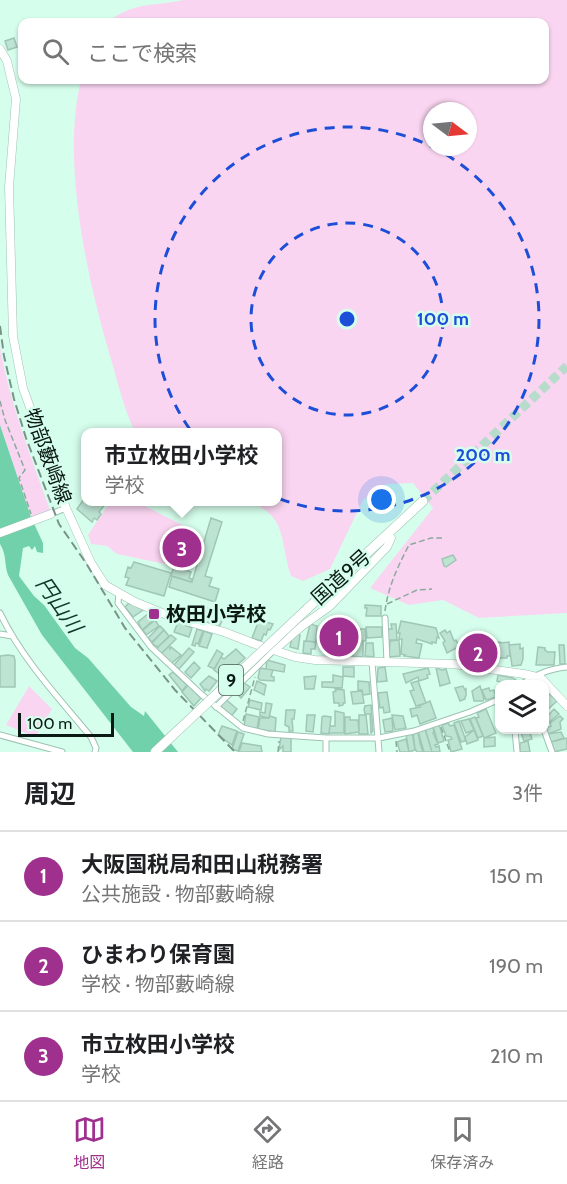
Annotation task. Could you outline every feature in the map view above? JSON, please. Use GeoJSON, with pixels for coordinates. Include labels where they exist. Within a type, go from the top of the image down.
{"type":"FeatureCollection","features":[{"type":"Feature","properties":{"kind":"highway","name":"国道9号"},"geometry":{"type":"LineString","coordinates":[[155,752],[423,501]]}},
{"type":"Feature","properties":{"kind":"main road","name":"物部藪崎線"},"geometry":{"type":"LineString","coordinates":[[0,49],[7,61],[16,99],[9,187],[13,336],[23,388],[66,508],[91,563],[105,585],[119,594],[172,617],[224,632],[295,657],[315,660],[453,664],[535,676]]}},
{"type":"Feature","properties":{"kind":"main road"},"geometry":{"type":"LineString","coordinates":[[0,533],[51,514]]}},
{"type":"Feature","properties":{"kind":"main road"},"geometry":{"type":"LineString","coordinates":[[274,650],[330,606],[387,547],[391,538],[387,535]]}},
{"type":"Feature","properties":{"kind":"main road"},"geometry":{"type":"LineString","coordinates":[[535,676],[541,678],[567,706]]}},
{"type":"Feature","properties":{"kind":"street"},"geometry":{"type":"LineString","coordinates":[[51,514],[66,508]]}},
{"type":"Feature","properties":{"kind":"street"},"geometry":{"type":"LineString","coordinates":[[119,594],[118,603],[151,647],[216,707],[242,727],[268,734],[326,738],[379,738],[414,731],[495,701]]}},
{"type":"Feature","properties":{"kind":"street"},"geometry":{"type":"LineString","coordinates":[[0,613],[30,663],[91,737],[96,748],[95,752]]}},
{"type":"Feature","properties":{"kind":"street"},"geometry":{"type":"LineString","coordinates":[[385,618],[387,662]]}},
{"type":"Feature","properties":{"kind":"street"},"geometry":{"type":"LineString","coordinates":[[0,634],[12,636]]}},
{"type":"Feature","properties":{"kind":"street"},"geometry":{"type":"LineString","coordinates":[[216,707],[274,650]]}},
{"type":"Feature","properties":{"kind":"street"},"geometry":{"type":"LineString","coordinates":[[372,662],[379,752]]}},
{"type":"Feature","properties":{"kind":"street"},"geometry":{"type":"LineString","coordinates":[[529,680],[552,669],[567,667]]}},
{"type":"Feature","properties":{"kind":"street"},"geometry":{"type":"LineString","coordinates":[[515,734],[517,752]]}},
{"type":"Feature","properties":{"kind":"street"},"geometry":{"type":"LineString","coordinates":[[546,734],[552,752]]}},
{"type":"Feature","properties":{"kind":"street"},"geometry":{"type":"LineString","coordinates":[[0,735],[62,752]]}},
{"type":"Feature","properties":{"kind":"street"},"geometry":{"type":"LineString","coordinates":[[326,738],[326,752]]}},
{"type":"Feature","properties":{"kind":"path"},"geometry":{"type":"LineString","coordinates":[[0,401],[25,470],[19,478],[32,515]]}},
{"type":"Feature","properties":{"kind":"path"},"geometry":{"type":"LineString","coordinates":[[385,618],[386,604],[400,562],[409,545],[431,538],[442,538]]}},
{"type":"Feature","properties":{"kind":"path"},"geometry":{"type":"LineString","coordinates":[[386,604],[417,590],[432,589]]}},
{"type":"Feature","properties":{"kind":"path"},"geometry":{"type":"LineString","coordinates":[[242,727],[259,664]]}},
{"type":"Feature","properties":{"kind":"path"},"geometry":{"type":"LineString","coordinates":[[439,721],[450,752]]}},
{"type":"Feature","properties":{"kind":"path"},"geometry":{"type":"LineString","coordinates":[[278,752],[279,734]]}},
{"type":"Feature","properties":{"kind":"path"},"geometry":{"type":"LineString","coordinates":[[395,735],[397,752]]}},
{"type":"Feature","properties":{"kind":"shaded area"},"geometry":{"type":"Polygon","coordinates":[[[183,0],[567,0],[567,613],[479,618],[443,600],[409,605],[370,588],[433,508],[413,483],[386,484],[363,500],[330,569],[303,581],[291,576],[276,522],[270,514],[257,506],[282,506],[282,428],[133,428],[93,293],[75,183],[74,147],[80,84],[549,84],[549,18],[114,18],[135,8],[183,0]]]}},
{"type":"Feature","properties":{"kind":"shaded area"},"geometry":{"type":"Polygon","coordinates":[[[0,347],[15,410],[50,510],[31,517],[0,425],[0,347]]]}},
{"type":"Feature","properties":{"kind":"shaded area"},"geometry":{"type":"Polygon","coordinates":[[[0,425],[31,517],[43,543],[43,553],[37,552],[35,546],[32,550],[29,546],[23,548],[19,576],[44,605],[75,648],[88,658],[131,707],[144,716],[145,711],[178,752],[133,752],[42,635],[8,575],[4,552],[0,544],[0,425]]]}},
{"type":"Feature","properties":{"kind":"shaded area"},"geometry":{"type":"Polygon","coordinates":[[[107,506],[145,506],[196,532],[184,568],[117,554],[107,546],[91,544],[88,535],[107,506]]]}},
{"type":"Feature","properties":{"kind":"shaded area"},"geometry":{"type":"Polygon","coordinates":[[[29,686],[52,709],[35,737],[6,725],[29,686]]]}},
{"type":"Feature","properties":{"kind":"building"},"geometry":{"type":"Polygon","coordinates":[[[14,38],[17,47],[8,50],[5,41],[14,38]]]}},
{"type":"Feature","properties":{"kind":"building"},"geometry":{"type":"Polygon","coordinates":[[[81,503],[81,506],[104,506],[97,520],[94,518],[92,522],[77,509],[81,503]]]}},
{"type":"Feature","properties":{"kind":"building"},"geometry":{"type":"Polygon","coordinates":[[[211,518],[222,522],[205,576],[212,578],[209,586],[219,589],[215,602],[169,587],[172,576],[192,582],[211,518]]]}},
{"type":"Feature","properties":{"kind":"building"},"geometry":{"type":"Polygon","coordinates":[[[453,555],[456,560],[444,566],[442,559],[453,555]]]}},
{"type":"Feature","properties":{"kind":"building"},"geometry":{"type":"Polygon","coordinates":[[[134,562],[171,573],[164,596],[126,585],[129,578],[125,577],[128,567],[131,568],[134,562]]]}},
{"type":"Feature","properties":{"kind":"building"},"geometry":{"type":"Polygon","coordinates":[[[174,566],[191,572],[189,578],[192,579],[191,582],[171,576],[174,566]]]}},
{"type":"Feature","properties":{"kind":"building"},"geometry":{"type":"Polygon","coordinates":[[[129,603],[143,610],[133,617],[125,607],[129,603]]]}},
{"type":"Feature","properties":{"kind":"building"},"geometry":{"type":"Polygon","coordinates":[[[365,605],[381,606],[381,616],[366,616],[365,605]]]}},
{"type":"Feature","properties":{"kind":"building"},"geometry":{"type":"Polygon","coordinates":[[[208,608],[225,615],[219,627],[203,621],[208,608]]]}},
{"type":"Feature","properties":{"kind":"building"},"geometry":{"type":"Polygon","coordinates":[[[149,613],[157,617],[142,630],[138,622],[149,613]]]}},
{"type":"Feature","properties":{"kind":"building"},"geometry":{"type":"Polygon","coordinates":[[[155,620],[159,626],[146,635],[143,630],[155,620]]]}},
{"type":"Feature","properties":{"kind":"building"},"geometry":{"type":"Polygon","coordinates":[[[259,620],[273,624],[261,641],[252,638],[259,620]]]}},
{"type":"Feature","properties":{"kind":"building"},"geometry":{"type":"Polygon","coordinates":[[[332,620],[346,620],[347,629],[331,628],[332,620]]]}},
{"type":"Feature","properties":{"kind":"building"},"geometry":{"type":"Polygon","coordinates":[[[401,621],[436,628],[439,638],[437,637],[436,643],[432,642],[432,644],[417,639],[416,643],[422,644],[419,658],[404,656],[401,654],[402,639],[399,639],[400,633],[398,633],[401,621]]]}},
{"type":"Feature","properties":{"kind":"building"},"geometry":{"type":"Polygon","coordinates":[[[178,622],[192,628],[189,637],[174,632],[178,622]]]}},
{"type":"Feature","properties":{"kind":"building"},"geometry":{"type":"Polygon","coordinates":[[[310,624],[317,626],[316,642],[306,641],[310,624]]]}},
{"type":"Feature","properties":{"kind":"building"},"geometry":{"type":"Polygon","coordinates":[[[391,624],[396,624],[397,640],[388,640],[387,629],[392,629],[391,624]]]}},
{"type":"Feature","properties":{"kind":"building"},"geometry":{"type":"Polygon","coordinates":[[[160,626],[164,630],[152,642],[148,638],[160,626]]]}},
{"type":"Feature","properties":{"kind":"building"},"geometry":{"type":"Polygon","coordinates":[[[366,627],[382,627],[382,637],[367,638],[366,627]]]}},
{"type":"Feature","properties":{"kind":"building"},"geometry":{"type":"Polygon","coordinates":[[[197,629],[203,631],[195,646],[192,645],[197,629]]]}},
{"type":"Feature","properties":{"kind":"building"},"geometry":{"type":"Polygon","coordinates":[[[331,629],[348,629],[347,656],[330,656],[331,629]]]}},
{"type":"Feature","properties":{"kind":"building"},"geometry":{"type":"Polygon","coordinates":[[[358,629],[365,629],[366,641],[363,641],[363,657],[352,656],[352,641],[358,641],[358,629]]]}},
{"type":"Feature","properties":{"kind":"building"},"geometry":{"type":"Polygon","coordinates":[[[164,630],[169,636],[158,647],[154,645],[152,643],[164,630]]]}},
{"type":"Feature","properties":{"kind":"building"},"geometry":{"type":"Polygon","coordinates":[[[445,630],[447,633],[450,631],[454,641],[456,640],[458,644],[458,647],[447,653],[443,643],[445,641],[440,633],[445,630]]]}},
{"type":"Feature","properties":{"kind":"building"},"geometry":{"type":"Polygon","coordinates":[[[204,631],[212,634],[207,648],[199,646],[204,631]]]}},
{"type":"Feature","properties":{"kind":"building"},"geometry":{"type":"Polygon","coordinates":[[[295,634],[300,635],[298,649],[290,647],[295,634]]]}},
{"type":"Feature","properties":{"kind":"building"},"geometry":{"type":"Polygon","coordinates":[[[171,635],[176,639],[161,654],[156,649],[171,635]]]}},
{"type":"Feature","properties":{"kind":"building"},"geometry":{"type":"Polygon","coordinates":[[[470,638],[482,642],[485,650],[484,661],[471,662],[470,638]]]}},
{"type":"Feature","properties":{"kind":"building"},"geometry":{"type":"Polygon","coordinates":[[[399,640],[400,656],[389,657],[390,641],[399,640]]]}},
{"type":"Feature","properties":{"kind":"building"},"geometry":{"type":"Polygon","coordinates":[[[304,641],[316,642],[315,649],[311,649],[311,654],[303,653],[304,641]]]}},
{"type":"Feature","properties":{"kind":"building"},"geometry":{"type":"Polygon","coordinates":[[[509,642],[510,656],[493,658],[491,643],[509,642]]]}},
{"type":"Feature","properties":{"kind":"building"},"geometry":{"type":"Polygon","coordinates":[[[366,643],[373,643],[374,657],[365,656],[366,643]]]}},
{"type":"Feature","properties":{"kind":"building"},"geometry":{"type":"Polygon","coordinates":[[[520,644],[520,649],[523,648],[521,665],[512,666],[509,645],[520,644]]]}},
{"type":"Feature","properties":{"kind":"building"},"geometry":{"type":"Polygon","coordinates":[[[559,645],[564,645],[565,664],[560,664],[559,645]]]}},
{"type":"Feature","properties":{"kind":"building"},"geometry":{"type":"Polygon","coordinates":[[[169,646],[181,655],[172,663],[161,654],[169,646]]]}},
{"type":"Feature","properties":{"kind":"building"},"geometry":{"type":"Polygon","coordinates":[[[464,646],[470,647],[469,661],[460,661],[460,654],[464,654],[464,646]]]}},
{"type":"Feature","properties":{"kind":"building"},"geometry":{"type":"Polygon","coordinates":[[[538,647],[545,648],[548,652],[555,652],[554,665],[536,665],[538,647]]]}},
{"type":"Feature","properties":{"kind":"building"},"geometry":{"type":"Polygon","coordinates":[[[189,648],[194,652],[179,669],[174,665],[189,648]]]}},
{"type":"Feature","properties":{"kind":"building"},"geometry":{"type":"Polygon","coordinates":[[[236,649],[245,658],[224,677],[214,670],[221,657],[224,659],[236,649]]]}},
{"type":"Feature","properties":{"kind":"building"},"geometry":{"type":"Polygon","coordinates":[[[217,650],[223,654],[214,669],[208,666],[217,650]]]}},
{"type":"Feature","properties":{"kind":"building"},"geometry":{"type":"Polygon","coordinates":[[[0,656],[14,656],[15,660],[15,687],[0,687],[0,656]]]}},
{"type":"Feature","properties":{"kind":"building"},"geometry":{"type":"Polygon","coordinates":[[[267,660],[285,665],[284,672],[266,669],[267,660]]]}},
{"type":"Feature","properties":{"kind":"building"},"geometry":{"type":"Polygon","coordinates":[[[194,662],[200,668],[191,678],[185,672],[194,662]]]}},
{"type":"Feature","properties":{"kind":"building"},"geometry":{"type":"Polygon","coordinates":[[[343,667],[354,667],[354,677],[343,676],[343,667]]]}},
{"type":"Feature","properties":{"kind":"building"},"geometry":{"type":"Polygon","coordinates":[[[385,667],[387,681],[377,682],[378,668],[385,667]]]}},
{"type":"Feature","properties":{"kind":"building"},"geometry":{"type":"Polygon","coordinates":[[[260,668],[273,670],[271,676],[274,677],[274,681],[260,680],[258,678],[260,668]]]}},
{"type":"Feature","properties":{"kind":"building"},"geometry":{"type":"Polygon","coordinates":[[[428,668],[430,674],[427,675],[428,678],[419,681],[418,677],[406,683],[403,674],[428,668]]]}},
{"type":"Feature","properties":{"kind":"building"},"geometry":{"type":"Polygon","coordinates":[[[436,668],[446,669],[450,683],[440,686],[436,668]]]}},
{"type":"Feature","properties":{"kind":"building"},"geometry":{"type":"Polygon","coordinates":[[[173,672],[187,685],[182,691],[169,675],[173,672]]]}},
{"type":"Feature","properties":{"kind":"building"},"geometry":{"type":"Polygon","coordinates":[[[333,675],[343,677],[342,688],[322,687],[322,682],[333,682],[333,675]]]}},
{"type":"Feature","properties":{"kind":"building"},"geometry":{"type":"Polygon","coordinates":[[[498,675],[516,680],[497,680],[498,675]]]}},
{"type":"Feature","properties":{"kind":"building"},"geometry":{"type":"Polygon","coordinates":[[[209,676],[217,681],[209,691],[206,689],[205,691],[200,684],[209,676]]]}},
{"type":"Feature","properties":{"kind":"building"},"geometry":{"type":"Polygon","coordinates":[[[316,676],[314,689],[305,689],[304,677],[316,676]]]}},
{"type":"Feature","properties":{"kind":"building"},"geometry":{"type":"Polygon","coordinates":[[[241,681],[250,687],[241,698],[234,690],[241,681]]]}},
{"type":"Feature","properties":{"kind":"building"},"geometry":{"type":"Polygon","coordinates":[[[257,681],[266,685],[264,695],[254,690],[257,681]]]}},
{"type":"Feature","properties":{"kind":"building"},"geometry":{"type":"Polygon","coordinates":[[[358,681],[369,682],[370,694],[363,695],[362,690],[358,690],[358,681]]]}},
{"type":"Feature","properties":{"kind":"building"},"geometry":{"type":"Polygon","coordinates":[[[418,681],[426,703],[416,706],[410,691],[414,690],[411,683],[418,681]]]}},
{"type":"Feature","properties":{"kind":"building"},"geometry":{"type":"Polygon","coordinates":[[[188,685],[201,698],[194,706],[182,692],[188,685]]]}},
{"type":"Feature","properties":{"kind":"building"},"geometry":{"type":"Polygon","coordinates":[[[463,686],[466,689],[466,696],[460,701],[455,688],[463,686]]]}},
{"type":"Feature","properties":{"kind":"building"},"geometry":{"type":"Polygon","coordinates":[[[480,686],[484,699],[474,701],[472,691],[480,686]]]}},
{"type":"Feature","properties":{"kind":"building"},"geometry":{"type":"Polygon","coordinates":[[[489,688],[490,691],[494,690],[495,697],[486,700],[482,690],[489,688]]]}},
{"type":"Feature","properties":{"kind":"building"},"geometry":{"type":"Polygon","coordinates":[[[335,689],[344,690],[345,703],[343,705],[339,706],[339,703],[334,703],[335,689]]]}},
{"type":"Feature","properties":{"kind":"building"},"geometry":{"type":"Polygon","coordinates":[[[362,691],[364,703],[353,704],[351,692],[362,691]]]}},
{"type":"Feature","properties":{"kind":"building"},"geometry":{"type":"Polygon","coordinates":[[[387,692],[390,712],[384,713],[383,707],[380,708],[378,693],[387,692]]]}},
{"type":"Feature","properties":{"kind":"building"},"geometry":{"type":"Polygon","coordinates":[[[549,694],[557,701],[549,708],[549,694]]]}},
{"type":"Feature","properties":{"kind":"building"},"geometry":{"type":"Polygon","coordinates":[[[223,697],[237,709],[233,714],[231,715],[218,704],[223,697]]]}},
{"type":"Feature","properties":{"kind":"building"},"geometry":{"type":"Polygon","coordinates":[[[250,700],[262,703],[261,710],[248,707],[250,700]]]}},
{"type":"Feature","properties":{"kind":"building"},"geometry":{"type":"Polygon","coordinates":[[[430,701],[436,718],[420,724],[417,715],[412,717],[410,709],[420,707],[430,701]]]}},
{"type":"Feature","properties":{"kind":"building"},"geometry":{"type":"Polygon","coordinates":[[[266,703],[272,704],[269,718],[260,716],[260,712],[265,713],[266,703]]]}},
{"type":"Feature","properties":{"kind":"building"},"geometry":{"type":"Polygon","coordinates":[[[371,705],[373,731],[371,733],[370,714],[365,714],[364,709],[365,706],[371,705]]]}},
{"type":"Feature","properties":{"kind":"building"},"geometry":{"type":"Polygon","coordinates":[[[486,709],[495,733],[484,738],[476,718],[479,717],[477,713],[486,709]]]}},
{"type":"Feature","properties":{"kind":"building"},"geometry":{"type":"Polygon","coordinates":[[[554,709],[559,714],[549,722],[549,715],[554,709]]]}},
{"type":"Feature","properties":{"kind":"building"},"geometry":{"type":"Polygon","coordinates":[[[286,710],[295,710],[294,719],[292,719],[293,731],[289,731],[289,727],[285,725],[286,710]]]}},
{"type":"Feature","properties":{"kind":"building"},"geometry":{"type":"Polygon","coordinates":[[[335,711],[344,713],[344,733],[329,733],[330,726],[335,726],[335,711]]]}},
{"type":"Feature","properties":{"kind":"building"},"geometry":{"type":"Polygon","coordinates":[[[246,714],[259,717],[257,729],[244,726],[246,714]]]}},
{"type":"Feature","properties":{"kind":"building"},"geometry":{"type":"Polygon","coordinates":[[[307,715],[315,715],[313,732],[306,731],[307,715]]]}},
{"type":"Feature","properties":{"kind":"building"},"geometry":{"type":"Polygon","coordinates":[[[359,715],[366,715],[368,734],[359,734],[359,715]]]}},
{"type":"Feature","properties":{"kind":"building"},"geometry":{"type":"Polygon","coordinates":[[[392,715],[403,716],[406,728],[395,730],[392,715]]]}},
{"type":"Feature","properties":{"kind":"building"},"geometry":{"type":"Polygon","coordinates":[[[270,716],[276,718],[275,732],[258,729],[260,718],[270,716]]]}},
{"type":"Feature","properties":{"kind":"building"},"geometry":{"type":"Polygon","coordinates":[[[324,716],[331,717],[329,734],[321,733],[324,716]]]}},
{"type":"Feature","properties":{"kind":"building"},"geometry":{"type":"Polygon","coordinates":[[[560,716],[563,719],[560,722],[561,729],[549,734],[550,723],[560,716]]]}},
{"type":"Feature","properties":{"kind":"building"},"geometry":{"type":"Polygon","coordinates":[[[345,717],[358,720],[359,732],[345,734],[345,717]]]}},
{"type":"Feature","properties":{"kind":"building"},"geometry":{"type":"Polygon","coordinates":[[[475,717],[483,736],[478,738],[470,719],[475,717]]]}},
{"type":"Feature","properties":{"kind":"building"},"geometry":{"type":"Polygon","coordinates":[[[392,718],[393,731],[385,732],[383,720],[392,718]]]}},
{"type":"Feature","properties":{"kind":"building"},"geometry":{"type":"Polygon","coordinates":[[[469,719],[474,730],[466,733],[461,721],[469,719]]]}},
{"type":"Feature","properties":{"kind":"building"},"geometry":{"type":"Polygon","coordinates":[[[459,721],[465,738],[465,741],[461,742],[454,723],[459,721]]]}},
{"type":"Feature","properties":{"kind":"building"},"geometry":{"type":"Polygon","coordinates":[[[448,723],[450,726],[454,725],[462,749],[451,752],[448,740],[452,739],[446,736],[442,725],[448,723]]]}},
{"type":"Feature","properties":{"kind":"building"},"geometry":{"type":"Polygon","coordinates":[[[439,724],[444,741],[438,743],[433,726],[439,724]]]}},
{"type":"Feature","properties":{"kind":"building"},"geometry":{"type":"Polygon","coordinates":[[[222,726],[237,731],[232,745],[218,735],[222,726]]]}},
{"type":"Feature","properties":{"kind":"building"},"geometry":{"type":"Polygon","coordinates":[[[433,726],[433,733],[438,744],[435,745],[439,746],[440,752],[432,752],[425,728],[433,726]]]}},
{"type":"Feature","properties":{"kind":"building"},"geometry":{"type":"Polygon","coordinates":[[[425,729],[432,752],[424,752],[418,731],[425,729]]]}},
{"type":"Feature","properties":{"kind":"building"},"geometry":{"type":"Polygon","coordinates":[[[474,730],[478,740],[467,744],[465,737],[474,730]]]}},
{"type":"Feature","properties":{"kind":"building"},"geometry":{"type":"Polygon","coordinates":[[[238,732],[244,734],[238,751],[232,749],[238,732]]]}},
{"type":"Feature","properties":{"kind":"building"},"geometry":{"type":"Polygon","coordinates":[[[412,732],[415,750],[409,752],[406,734],[412,732]]]}},
{"type":"Feature","properties":{"kind":"building"},"geometry":{"type":"Polygon","coordinates":[[[418,732],[423,752],[417,752],[415,749],[413,733],[418,732]]]}},
{"type":"Feature","properties":{"kind":"building"},"geometry":{"type":"Polygon","coordinates":[[[561,732],[564,738],[551,742],[549,734],[561,732]]]}},
{"type":"Feature","properties":{"kind":"building"},"geometry":{"type":"Polygon","coordinates":[[[521,734],[530,734],[532,739],[524,741],[521,734]]]}},
{"type":"Feature","properties":{"kind":"building"},"geometry":{"type":"Polygon","coordinates":[[[281,737],[291,738],[291,752],[283,752],[283,746],[279,750],[281,737]]]}},
{"type":"Feature","properties":{"kind":"building"},"geometry":{"type":"Polygon","coordinates":[[[495,737],[495,746],[484,747],[484,738],[495,737]]]}},
{"type":"Feature","properties":{"kind":"building"},"geometry":{"type":"Polygon","coordinates":[[[567,738],[567,749],[554,752],[551,742],[567,738]]]}},
{"type":"Feature","properties":{"kind":"building"},"geometry":{"type":"Polygon","coordinates":[[[406,739],[409,752],[400,752],[397,742],[406,739]]]}},
{"type":"Feature","properties":{"kind":"building"},"geometry":{"type":"Polygon","coordinates":[[[528,741],[530,752],[520,752],[520,743],[528,741]]]}},
{"type":"Feature","properties":{"kind":"building"},"geometry":{"type":"Polygon","coordinates":[[[242,743],[261,746],[262,752],[239,752],[242,743]]]}},
{"type":"Feature","properties":{"kind":"tunnel"},"geometry":{"type":"LineString","coordinates":[[423,501],[567,366]]}},
{"type":"Feature","properties":{"kind":"railway"},"geometry":{"type":"LineString","coordinates":[[0,326],[14,399],[26,438],[59,524],[86,563],[125,628],[175,690],[235,752]]}},
{"type":"Feature","properties":{"kind":"place","name":"市立枚田小学校"},"geometry":{"type":"Point","coordinates":[182,548]}},
{"type":"Feature","properties":{"kind":"place","name":"枚田小学校"},"geometry":{"type":"Point","coordinates":[154,614]}},
{"type":"Feature","properties":{"kind":"place","name":"大阪国税局和田山税務署"},"geometry":{"type":"Point","coordinates":[339,637]}},
{"type":"Feature","properties":{"kind":"place","name":"ひまわり保育園"},"geometry":{"type":"Point","coordinates":[478,653]}},
{"type":"Feature","properties":{"kind":"water label","name":"円山川"},"geometry":{"type":"Point","coordinates":[59,605]}}]}
